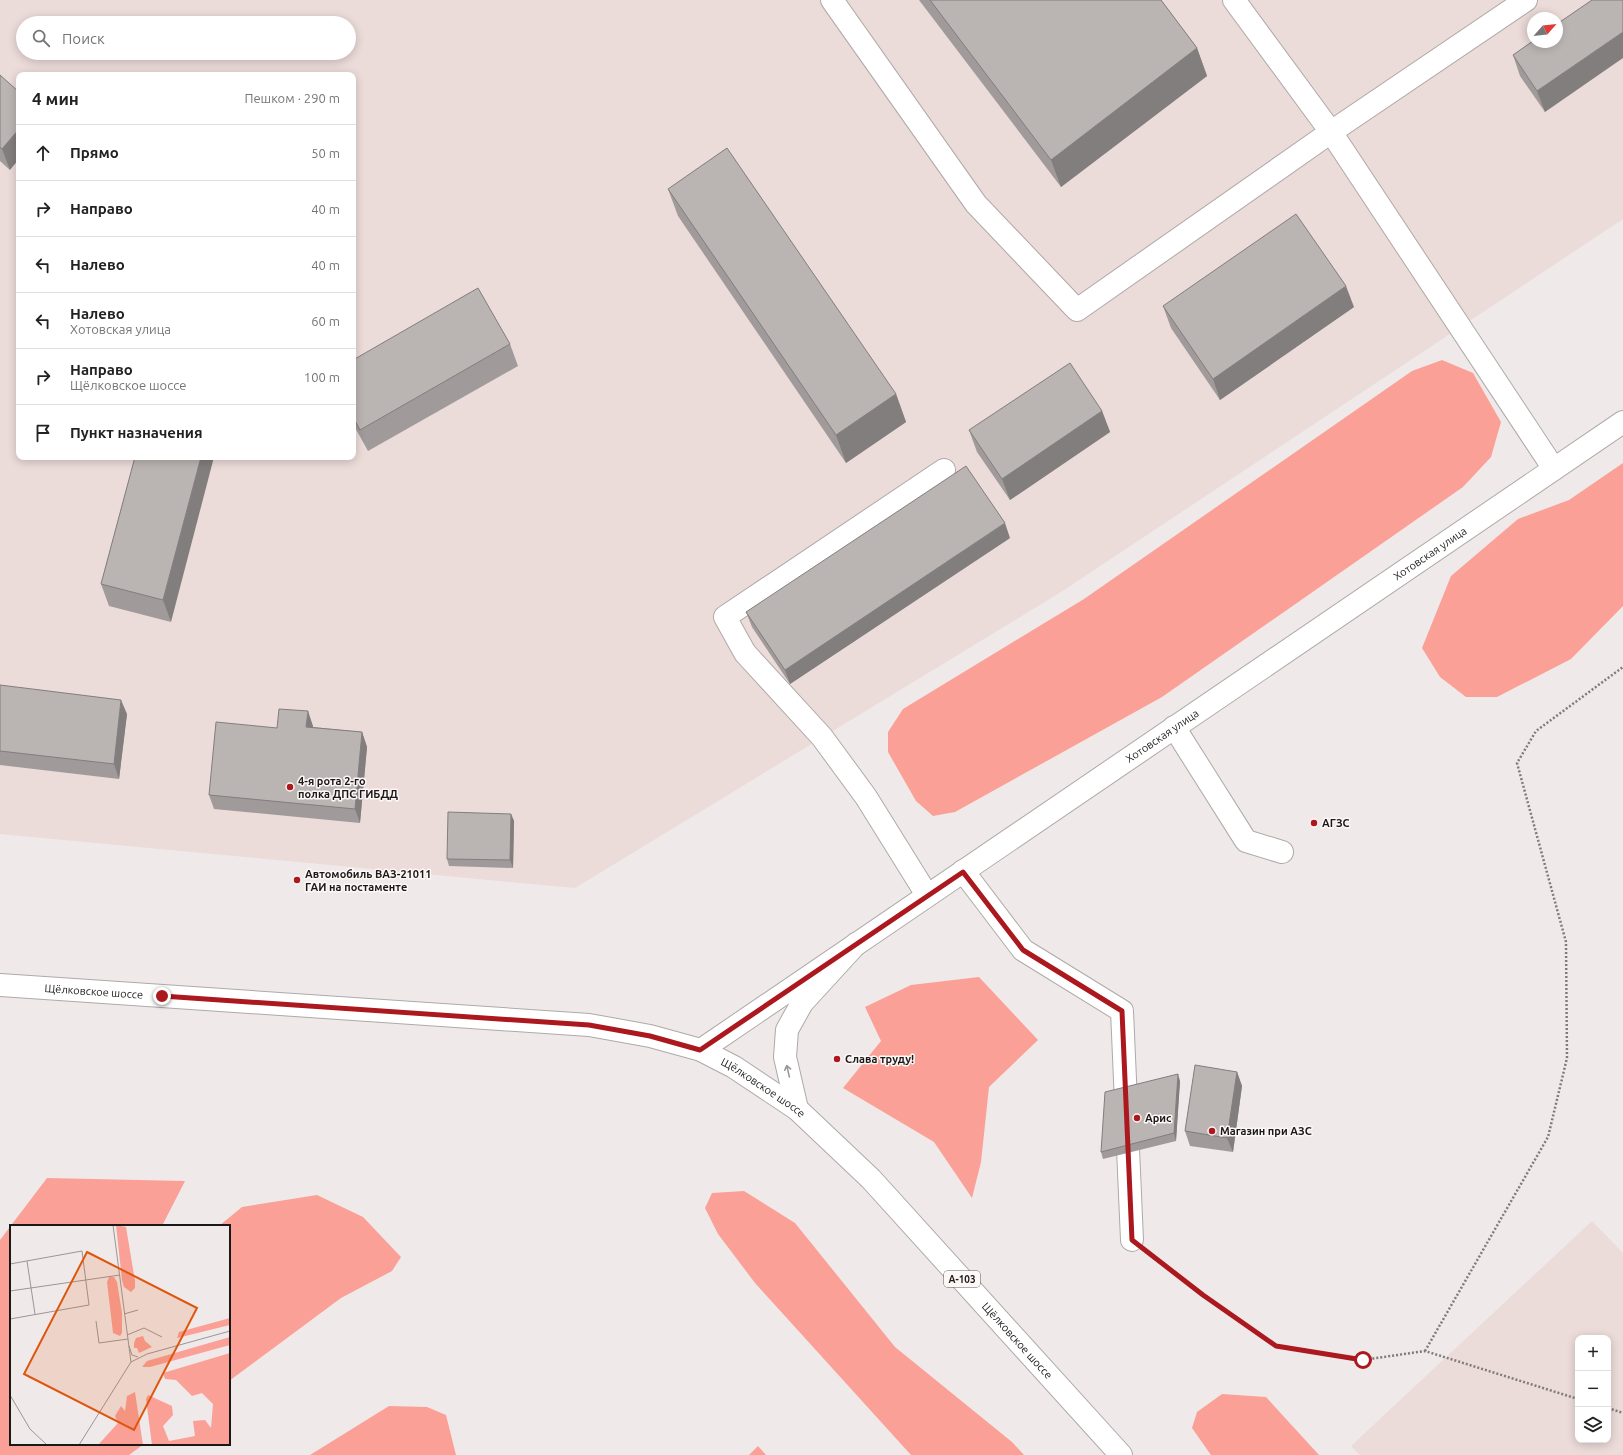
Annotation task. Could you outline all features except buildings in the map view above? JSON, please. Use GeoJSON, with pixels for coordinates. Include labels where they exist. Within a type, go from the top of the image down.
{"type":"FeatureCollection","features":[{"type":"Feature","properties":{"kind":"main road"},"geometry":{"type":"LineString","coordinates":[[832,0],[976,204],[1077,310],[1331,132],[1526,0]]}},
{"type":"Feature","properties":{"kind":"main road"},"geometry":{"type":"LineString","coordinates":[[1234,0],[1331,132],[1554,469]]}},
{"type":"Feature","properties":{"kind":"main road","name":"Хотовская улица"},"geometry":{"type":"LineString","coordinates":[[700,1050],[1623,422]]}},
{"type":"Feature","properties":{"kind":"main road"},"geometry":{"type":"LineString","coordinates":[[927,896],[866,797],[822,737],[745,653],[725,617],[944,470]]}},
{"type":"Feature","properties":{"kind":"main road"},"geometry":{"type":"LineString","coordinates":[[1174,727],[1246,841],[1282,852]]}},
{"type":"Feature","properties":{"kind":"main road"},"geometry":{"type":"LineString","coordinates":[[963,872],[1023,950],[1122,1011],[1132,1240]]}},
{"type":"Feature","properties":{"kind":"main road"},"geometry":{"type":"LineString","coordinates":[[797,1109],[785,1057],[787,1030],[802,1003],[856,944]]}},
{"type":"Feature","properties":{"kind":"main road","name":"Щёлковское шоссе"},"geometry":{"type":"LineString","coordinates":[[0,985],[589,1025],[650,1036],[700,1050],[734,1067],[797,1109],[871,1179],[1121,1455]]}},
{"type":"Feature","properties":{"kind":"path"},"geometry":{"type":"LineString","coordinates":[[1425,1352],[1548,1137],[1567,1058],[1566,942],[1518,763],[1536,731],[1623,666]]}},
{"type":"Feature","properties":{"kind":"path"},"geometry":{"type":"LineString","coordinates":[[1132,1240],[1203,1295],[1276,1346],[1363,1360],[1425,1352],[1575,1398]]}},
{"type":"Feature","properties":{"kind":"path"},"geometry":{"type":"LineString","coordinates":[[1611,1409],[1623,1413]]}},
{"type":"Feature","properties":{"kind":"shaded area"},"geometry":{"type":"Polygon","coordinates":[[[0,0],[1623,0],[1623,219],[1061,592],[575,888],[0,834],[0,0]]]}},
{"type":"Feature","properties":{"kind":"shaded area"},"geometry":{"type":"Polygon","coordinates":[[[1442,360],[1473,373],[1501,422],[1491,457],[1463,487],[1162,697],[955,812],[933,816],[916,801],[888,752],[888,732],[903,709],[1084,599],[1412,371],[1442,360]]]}},
{"type":"Feature","properties":{"kind":"shaded area"},"geometry":{"type":"Polygon","coordinates":[[[1623,463],[1623,606],[1571,659],[1497,697],[1466,697],[1440,677],[1422,648],[1451,576],[1518,519],[1569,500],[1623,463]]]}},
{"type":"Feature","properties":{"kind":"shaded area"},"geometry":{"type":"Polygon","coordinates":[[[979,977],[1038,1040],[989,1087],[981,1162],[972,1198],[934,1142],[843,1088],[881,1041],[865,1007],[911,985],[979,977]]]}},
{"type":"Feature","properties":{"kind":"shaded area"},"geometry":{"type":"Polygon","coordinates":[[[47,1178],[185,1181],[163,1225],[11,1225],[47,1178]]]}},
{"type":"Feature","properties":{"kind":"shaded area"},"geometry":{"type":"Polygon","coordinates":[[[744,1191],[795,1223],[895,1347],[1012,1442],[1024,1455],[911,1455],[755,1283],[718,1234],[705,1208],[712,1193],[744,1191]]]}},
{"type":"Feature","properties":{"kind":"shaded area"},"geometry":{"type":"Polygon","coordinates":[[[317,1195],[363,1217],[401,1257],[392,1271],[341,1298],[230,1380],[230,1225],[220,1225],[242,1207],[317,1195]]]}},
{"type":"Feature","properties":{"kind":"shaded area"},"geometry":{"type":"Polygon","coordinates":[[[1592,1221],[1623,1253],[1623,1455],[1360,1455],[1351,1446],[1592,1221]]]}},
{"type":"Feature","properties":{"kind":"shaded area"},"geometry":{"type":"Polygon","coordinates":[[[10,1227],[10,1445],[143,1445],[129,1455],[0,1455],[0,1240],[10,1227]]]}},
{"type":"Feature","properties":{"kind":"shaded area"},"geometry":{"type":"Polygon","coordinates":[[[1222,1394],[1266,1397],[1319,1455],[1211,1455],[1192,1428],[1197,1412],[1222,1394]]]}},
{"type":"Feature","properties":{"kind":"shaded area"},"geometry":{"type":"Polygon","coordinates":[[[389,1406],[427,1407],[446,1415],[456,1455],[310,1455],[389,1406]]]}},
{"type":"Feature","properties":{"kind":"shaded area"},"geometry":{"type":"Polygon","coordinates":[[[758,1446],[766,1455],[749,1455],[758,1446]]]}},
{"type":"Feature","properties":{"kind":"place","name":"4-я рота 2-го полка ДПС ГИБДД"},"geometry":{"type":"Point","coordinates":[290,787]}},
{"type":"Feature","properties":{"kind":"place","name":"АГЗС"},"geometry":{"type":"Point","coordinates":[1314,823]}},
{"type":"Feature","properties":{"kind":"place","name":"Автомобиль ВАЗ-21011 ГАИ на постаменте"},"geometry":{"type":"Point","coordinates":[297,880]}},
{"type":"Feature","properties":{"kind":"place","name":"Слава труду!"},"geometry":{"type":"Point","coordinates":[837,1059]}},
{"type":"Feature","properties":{"kind":"place","name":"Арис"},"geometry":{"type":"Point","coordinates":[1137,1118]}},
{"type":"Feature","properties":{"kind":"place","name":"Магазин при АЗС"},"geometry":{"type":"Point","coordinates":[1212,1131]}},
{"type":"Feature","properties":{"kind":"route"},"geometry":{"type":"LineString","coordinates":[[162,996],[589,1025],[650,1036],[700,1050],[963,872],[1023,950],[1122,1011],[1132,1240],[1203,1295],[1276,1346],[1363,1360]]}}]}
